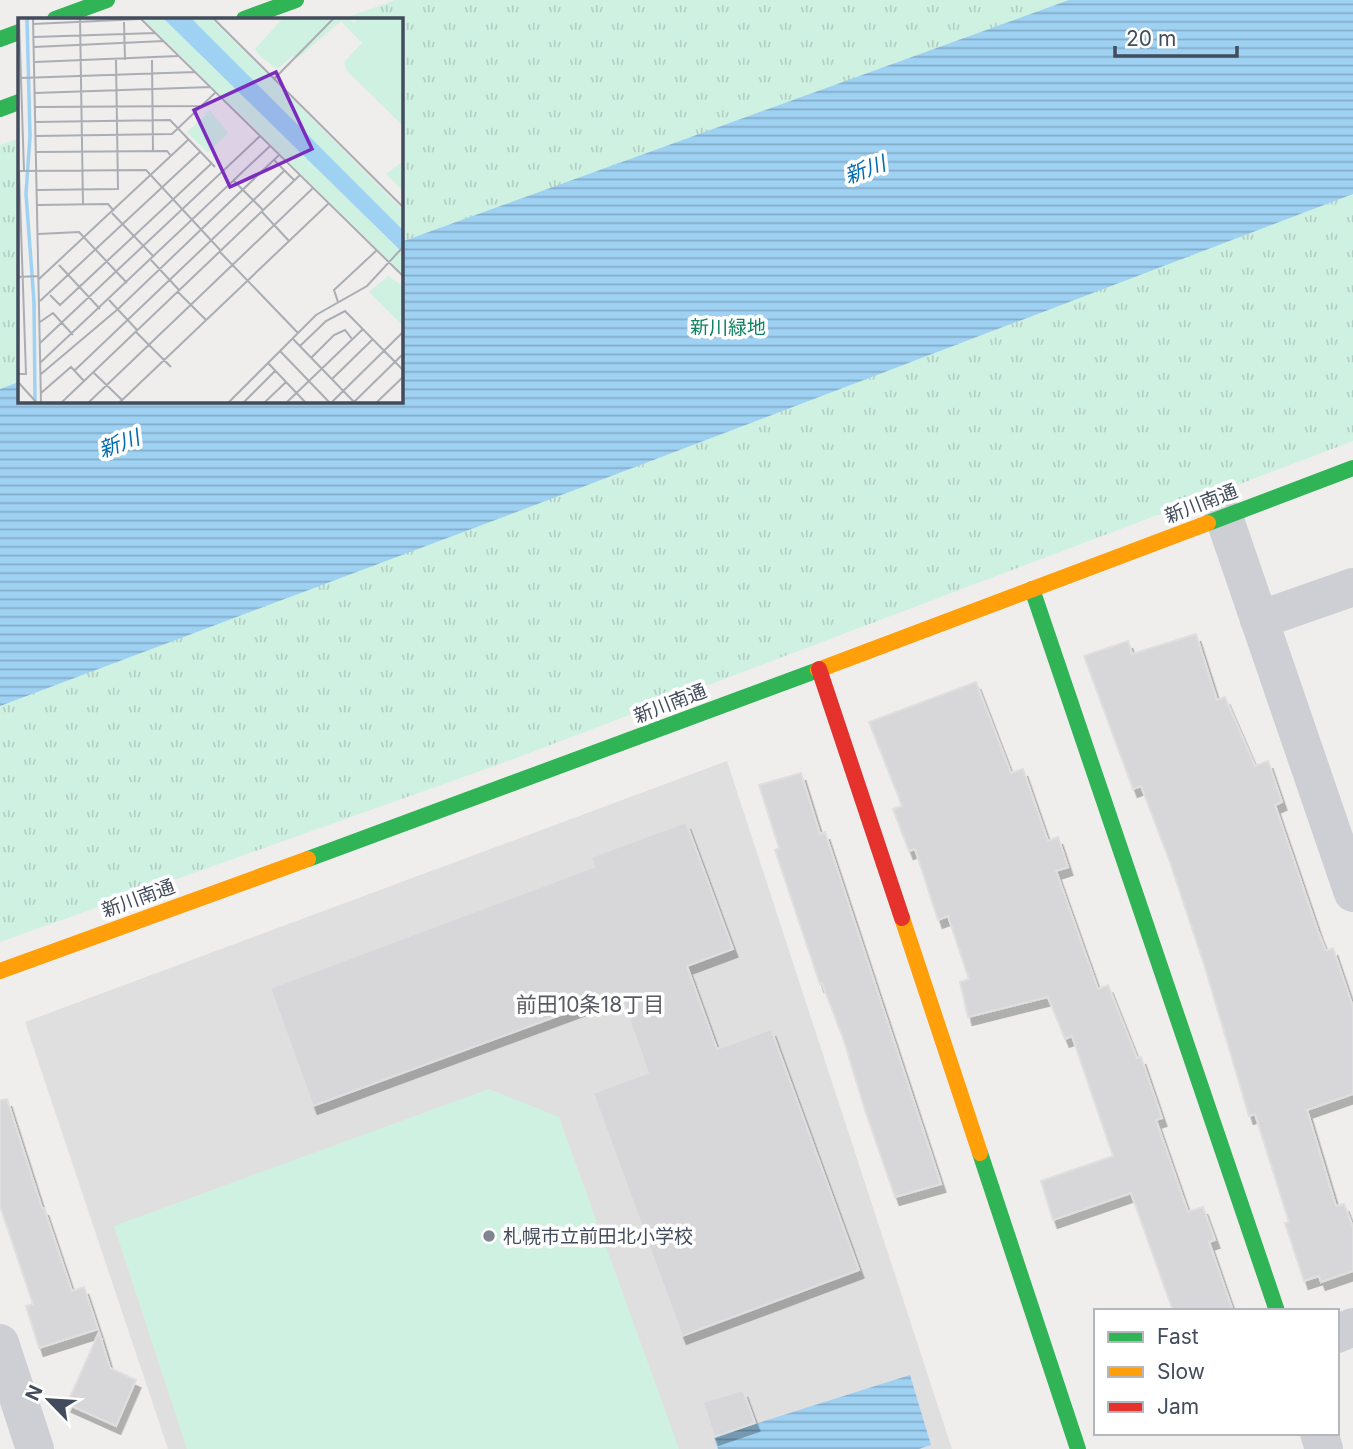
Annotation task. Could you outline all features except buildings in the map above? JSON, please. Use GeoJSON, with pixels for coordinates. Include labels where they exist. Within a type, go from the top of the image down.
{"type":"FeatureCollection","features":[{"type":"Feature","properties":{"kind":"street"},"geometry":{"type":"LineString","coordinates":[[65,13],[107,0]]}},
{"type":"Feature","properties":{"kind":"street"},"geometry":{"type":"LineString","coordinates":[[247,18],[296,0]]}},
{"type":"Feature","properties":{"kind":"street"},"geometry":{"type":"LineString","coordinates":[[0,40],[18,32]]}},
{"type":"Feature","properties":{"kind":"street"},"geometry":{"type":"LineString","coordinates":[[0,109],[18,102]]}},
{"type":"Feature","properties":{"kind":"street","name":"新川南通"},"geometry":{"type":"LineString","coordinates":[[0,971],[584,758],[1353,468]]}},
{"type":"Feature","properties":{"kind":"street"},"geometry":{"type":"LineString","coordinates":[[1224,517],[1353,893]]}},
{"type":"Feature","properties":{"kind":"street"},"geometry":{"type":"LineString","coordinates":[[1259,620],[1353,587]]}},
{"type":"Feature","properties":{"kind":"street"},"geometry":{"type":"LineString","coordinates":[[1031,589],[1276,1309]]}},
{"type":"Feature","properties":{"kind":"street"},"geometry":{"type":"LineString","coordinates":[[819,669],[1078,1449]]}},
{"type":"Feature","properties":{"kind":"street"},"geometry":{"type":"LineString","coordinates":[[0,1343],[35,1449]]}},
{"type":"Feature","properties":{"kind":"shaded area","name":"札幌市立前田北小学校"},"geometry":{"type":"Polygon","coordinates":[[[727,761],[952,1449],[168,1449],[25,1022],[727,761]]]}},
{"type":"Feature","properties":{"kind":"green space","name":"新川緑地"},"geometry":{"type":"Polygon","coordinates":[[[395,0],[1353,0],[1353,441],[500,764],[0,942],[0,145],[18,138],[18,402],[402,402],[402,18],[346,18],[395,0]]]}},
{"type":"Feature","properties":{"kind":"green space"},"geometry":{"type":"Polygon","coordinates":[[[489,1089],[559,1117],[679,1449],[187,1449],[114,1226],[489,1089]]]}},
{"type":"Feature","properties":{"kind":"water","name":"新川"},"geometry":{"type":"Polygon","coordinates":[[[1069,0],[1353,0],[1353,194],[0,706],[0,389],[18,382],[18,402],[402,402],[402,242],[1069,0]]]}},
{"type":"Feature","properties":{"kind":"water"},"geometry":{"type":"Polygon","coordinates":[[[910,1375],[931,1445],[919,1449],[718,1449],[714,1437],[910,1375]]]}},
{"type":"Feature","properties":{"kind":"traffic: fast"},"geometry":{"type":"LineString","coordinates":[[58,18],[107,0]]}},
{"type":"Feature","properties":{"kind":"traffic: fast"},"geometry":{"type":"LineString","coordinates":[[247,18],[296,0]]}},
{"type":"Feature","properties":{"kind":"traffic: fast"},"geometry":{"type":"LineString","coordinates":[[0,39],[18,32]]}},
{"type":"Feature","properties":{"kind":"traffic: fast"},"geometry":{"type":"LineString","coordinates":[[0,109],[18,102]]}},
{"type":"Feature","properties":{"kind":"traffic: fast"},"geometry":{"type":"LineString","coordinates":[[1208,523],[1353,468]]}},
{"type":"Feature","properties":{"kind":"traffic: fast"},"geometry":{"type":"LineString","coordinates":[[1032,589],[1276,1309]]}},
{"type":"Feature","properties":{"kind":"traffic: fast"},"geometry":{"type":"LineString","coordinates":[[308,859],[818,670]]}},
{"type":"Feature","properties":{"kind":"traffic: fast"},"geometry":{"type":"LineString","coordinates":[[980,1153],[1078,1449]]}},
{"type":"Feature","properties":{"kind":"traffic: slow"},"geometry":{"type":"LineString","coordinates":[[818,670],[1208,523]]}},
{"type":"Feature","properties":{"kind":"traffic: slow"},"geometry":{"type":"LineString","coordinates":[[0,971],[308,859]]}},
{"type":"Feature","properties":{"kind":"traffic: slow"},"geometry":{"type":"LineString","coordinates":[[902,918],[980,1153]]}},
{"type":"Feature","properties":{"kind":"traffic: jam"},"geometry":{"type":"LineString","coordinates":[[819,669],[902,918]]}},
{"type":"Feature","properties":{"kind":"place","name":"札幌市立前田北小学校"},"geometry":{"type":"Point","coordinates":[489,1236]}},
{"type":"Feature","properties":{"kind":"district","name":"前田10条18丁目"},"geometry":{"type":"Point","coordinates":[590,1005]}}]}
